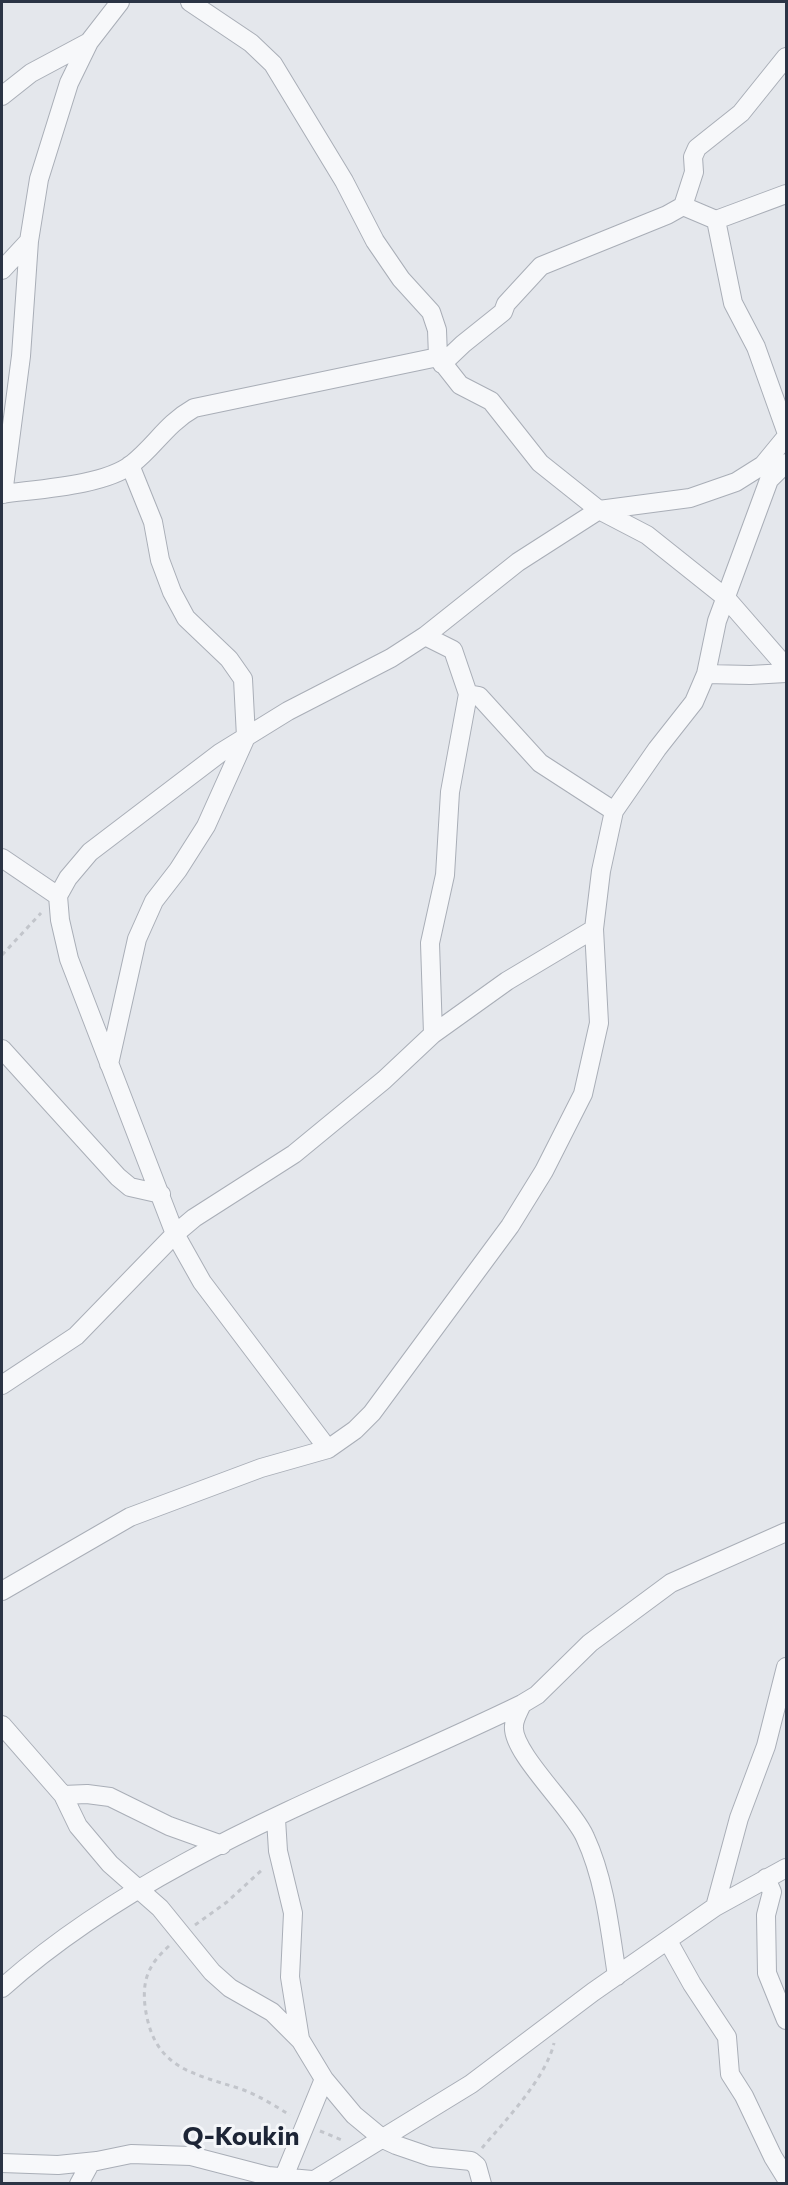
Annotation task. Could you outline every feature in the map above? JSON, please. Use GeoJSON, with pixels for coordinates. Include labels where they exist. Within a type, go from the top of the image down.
{"type":"FeatureCollection","features":[{"type":"Feature","properties":{"kind":"street"},"geometry":{"type":"LineString","coordinates":[[120,2],[88,42],[69,83],[39,179],[29,241],[21,356],[2,494],[92,480],[130,465],[172,421],[194,408],[440,361],[503,312],[506,304],[541,266],[683,206],[694,172],[693,157],[697,148],[741,113],[786,57]]}},
{"type":"Feature","properties":{"kind":"street"},"geometry":{"type":"LineString","coordinates":[[190,2],[251,42],[273,64],[344,181],[375,241],[401,279],[431,312],[437,330],[440,361],[459,385],[491,401],[540,463],[600,510],[647,535],[726,598],[786,667]]}},
{"type":"Feature","properties":{"kind":"street"},"geometry":{"type":"LineString","coordinates":[[2,96],[31,73],[88,42]]}},
{"type":"Feature","properties":{"kind":"street"},"geometry":{"type":"LineString","coordinates":[[683,206],[716,220],[786,194]]}},
{"type":"Feature","properties":{"kind":"street"},"geometry":{"type":"LineString","coordinates":[[716,220],[733,303],[756,347],[786,431]]}},
{"type":"Feature","properties":{"kind":"street"},"geometry":{"type":"LineString","coordinates":[[2,270],[29,241]]}},
{"type":"Feature","properties":{"kind":"street"},"geometry":{"type":"LineString","coordinates":[[328,1449],[202,1282],[175,1234],[69,959],[60,920],[58,896],[68,878],[90,852],[150,804],[246,737],[288,711],[391,658],[425,636],[518,562],[600,510],[690,498],[726,486],[763,465],[786,437]]}},
{"type":"Feature","properties":{"kind":"street"},"geometry":{"type":"LineString","coordinates":[[2,1591],[130,1517],[261,1468],[328,1449],[355,1430],[393,1387],[510,1226],[544,1171],[583,1094],[592,1059],[599,1023],[594,929],[601,871],[614,811],[651,757],[694,702],[706,674],[717,621],[769,480],[786,463]]}},
{"type":"Feature","properties":{"kind":"street"},"geometry":{"type":"LineString","coordinates":[[109,1064],[137,939],[154,901],[178,870],[206,826],[246,737],[243,679],[229,659],[186,618],[172,592],[160,560],[153,522],[130,465]]}},
{"type":"Feature","properties":{"kind":"street"},"geometry":{"type":"LineString","coordinates":[[425,636],[453,650],[468,694],[450,792],[445,875],[430,943],[433,1034]]}},
{"type":"Feature","properties":{"kind":"street"},"geometry":{"type":"LineString","coordinates":[[706,674],[786,673]]}},
{"type":"Feature","properties":{"kind":"street"},"geometry":{"type":"LineString","coordinates":[[468,694],[479,696],[547,769],[614,811]]}},
{"type":"Feature","properties":{"kind":"street"},"geometry":{"type":"LineString","coordinates":[[2,858],[58,896]]}},
{"type":"Feature","properties":{"kind":"street"},"geometry":{"type":"LineString","coordinates":[[2,1385],[76,1336],[175,1234],[194,1218],[294,1154],[384,1080],[433,1034],[507,981],[594,929]]}},
{"type":"Feature","properties":{"kind":"street"},"geometry":{"type":"LineString","coordinates":[[2,1049],[118,1177],[130,1187],[161,1194]]}},
{"type":"Feature","properties":{"kind":"street"},"geometry":{"type":"LineString","coordinates":[[2,1988],[87,1921],[141,1889],[222,1845],[522,1704],[537,1695],[590,1643],[671,1583],[786,1532]]}},
{"type":"Feature","properties":{"kind":"street"},"geometry":{"type":"LineString","coordinates":[[715,1907],[739,1818],[766,1746],[786,1667]]}},
{"type":"Feature","properties":{"kind":"street"},"geometry":{"type":"LineString","coordinates":[[522,1704],[514,1726],[516,1738],[528,1759],[577,1820],[592,1854],[601,1885],[617,1976]]}},
{"type":"Feature","properties":{"kind":"street"},"geometry":{"type":"LineString","coordinates":[[2,1725],[63,1795],[78,1826],[110,1864],[141,1889],[218,1977],[272,2013],[301,2041],[324,2079],[354,2115],[383,2139],[431,2157],[471,2161],[477,2166],[483,2182]]}},
{"type":"Feature","properties":{"kind":"street"},"geometry":{"type":"LineString","coordinates":[[63,1795],[87,1794],[110,1797],[169,1826],[222,1845]]}},
{"type":"Feature","properties":{"kind":"street"},"geometry":{"type":"LineString","coordinates":[[276,1819],[278,1851],[292,1913],[290,1977],[301,2041]]}},
{"type":"Feature","properties":{"kind":"street"},"geometry":{"type":"LineString","coordinates":[[2,2163],[91,2162],[130,2154],[191,2156],[282,2180],[310,2182],[471,2084],[715,1907],[786,1868]]}},
{"type":"Feature","properties":{"kind":"street"},"geometry":{"type":"LineString","coordinates":[[766,1878],[772,1892],[766,1915],[767,1972],[786,2020]]}},
{"type":"Feature","properties":{"kind":"street"},"geometry":{"type":"LineString","coordinates":[[668,1941],[692,1984],[727,2037],[730,2074],[744,2096],[773,2157],[786,2178]]}},
{"type":"Feature","properties":{"kind":"street"},"geometry":{"type":"LineString","coordinates":[[282,2180],[324,2079]]}},
{"type":"Feature","properties":{"kind":"street"},"geometry":{"type":"LineString","coordinates":[[79,2184],[91,2162]]}},
{"type":"Feature","properties":{"kind":"path"},"geometry":{"type":"LineString","coordinates":[[2,955],[58,896]]}},
{"type":"Feature","properties":{"kind":"path"},"geometry":{"type":"LineString","coordinates":[[278,1851],[236,1895],[181,1934],[148,1969],[143,1989],[147,2018],[168,2060],[182,2069],[244,2090],[306,2124],[365,2150]]}},
{"type":"Feature","properties":{"kind":"path"},"geometry":{"type":"LineString","coordinates":[[471,2161],[529,2090],[552,2054],[556,2021]]}},
{"type":"Feature","properties":{"kind":"district","name":"Q-Koukin"},"geometry":{"type":"Point","coordinates":[241,2136]}}]}
